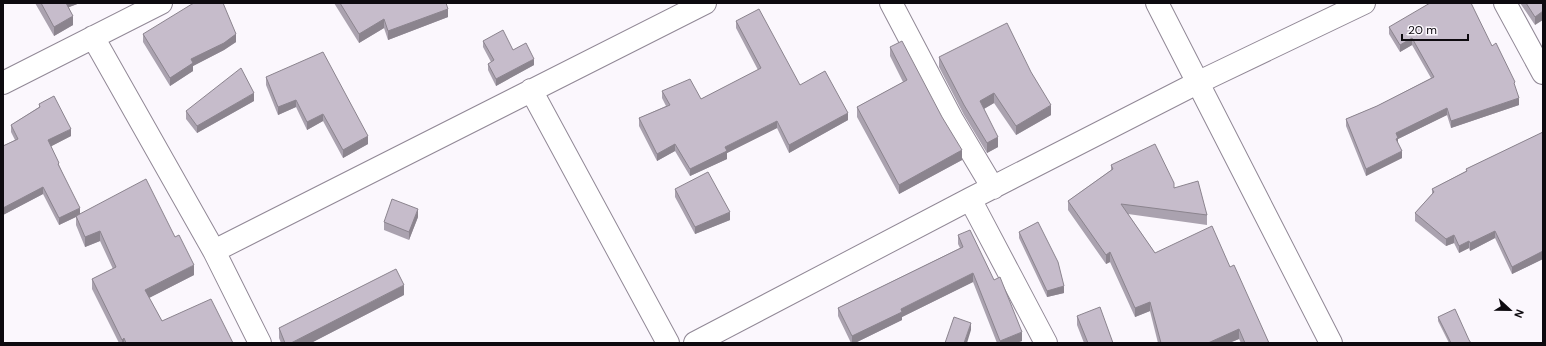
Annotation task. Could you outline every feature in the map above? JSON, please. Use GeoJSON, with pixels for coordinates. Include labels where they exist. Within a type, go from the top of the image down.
{"type":"FeatureCollection","features":[{"type":"Feature","properties":{"kind":"street"},"geometry":{"type":"LineString","coordinates":[[3,83],[161,3]]}},
{"type":"Feature","properties":{"kind":"street"},"geometry":{"type":"LineString","coordinates":[[214,251],[706,3]]}},
{"type":"Feature","properties":{"kind":"street"},"geometry":{"type":"LineString","coordinates":[[891,3],[953,121],[993,188]]}},
{"type":"Feature","properties":{"kind":"street"},"geometry":{"type":"LineString","coordinates":[[1156,3],[1331,343]]}},
{"type":"Feature","properties":{"kind":"street"},"geometry":{"type":"LineString","coordinates":[[695,343],[970,199],[1197,83],[1364,3]]}},
{"type":"Feature","properties":{"kind":"street"},"geometry":{"type":"LineString","coordinates":[[1505,3],[1543,73]]}},
{"type":"Feature","properties":{"kind":"street"},"geometry":{"type":"LineString","coordinates":[[93,38],[214,251],[260,343]]}},
{"type":"Feature","properties":{"kind":"street"},"geometry":{"type":"LineString","coordinates":[[531,90],[668,343]]}},
{"type":"Feature","properties":{"kind":"street"},"geometry":{"type":"LineString","coordinates":[[970,199],[1046,343]]}},
{"type":"Feature","properties":{"kind":"building"},"geometry":{"type":"Polygon","coordinates":[[[41,3],[66,3],[73,16],[54,27],[41,3]]]}},
{"type":"Feature","properties":{"kind":"building"},"geometry":{"type":"Polygon","coordinates":[[[195,3],[223,3],[236,34],[224,43],[191,59],[193,63],[170,78],[143,34],[195,3]]]}},
{"type":"Feature","properties":{"kind":"building"},"geometry":{"type":"Polygon","coordinates":[[[340,3],[446,3],[448,9],[388,31],[384,19],[359,34],[340,3]]]}},
{"type":"Feature","properties":{"kind":"building"},"geometry":{"type":"Polygon","coordinates":[[[1430,3],[1471,3],[1492,46],[1496,43],[1515,82],[1514,83],[1519,98],[1451,121],[1447,108],[1396,133],[1398,138],[1396,139],[1402,151],[1366,169],[1346,119],[1377,106],[1434,77],[1412,38],[1400,45],[1389,27],[1430,3]]]}},
{"type":"Feature","properties":{"kind":"building"},"geometry":{"type":"Polygon","coordinates":[[[1526,3],[1543,3],[1543,11],[1535,17],[1526,3]]]}},
{"type":"Feature","properties":{"kind":"building"},"geometry":{"type":"Polygon","coordinates":[[[759,9],[800,85],[825,71],[848,113],[789,145],[777,121],[725,147],[727,151],[690,169],[675,144],[657,154],[639,118],[670,105],[662,91],[690,79],[701,99],[761,68],[736,21],[759,9]]]}},
{"type":"Feature","properties":{"kind":"building"},"geometry":{"type":"Polygon","coordinates":[[[1007,23],[1031,72],[1051,105],[1016,126],[994,93],[980,101],[998,137],[987,143],[964,105],[939,57],[1007,23]]]}},
{"type":"Feature","properties":{"kind":"building"},"geometry":{"type":"Polygon","coordinates":[[[503,30],[513,50],[526,43],[534,59],[496,79],[488,64],[494,60],[483,41],[503,30]]]}},
{"type":"Feature","properties":{"kind":"building"},"geometry":{"type":"Polygon","coordinates":[[[902,41],[942,117],[962,150],[899,185],[857,107],[907,80],[890,47],[902,41]]]}},
{"type":"Feature","properties":{"kind":"building"},"geometry":{"type":"Polygon","coordinates":[[[323,52],[368,136],[343,150],[323,114],[307,122],[296,100],[278,107],[266,77],[323,52]]]}},
{"type":"Feature","properties":{"kind":"building"},"geometry":{"type":"Polygon","coordinates":[[[241,68],[254,93],[197,126],[186,111],[241,68]]]}},
{"type":"Feature","properties":{"kind":"building"},"geometry":{"type":"Polygon","coordinates":[[[54,96],[71,129],[48,140],[80,208],[59,218],[43,187],[3,208],[3,146],[18,139],[11,125],[40,107],[39,104],[54,96]]]}},
{"type":"Feature","properties":{"kind":"building"},"geometry":{"type":"Polygon","coordinates":[[[1543,132],[1543,251],[1512,267],[1495,231],[1470,243],[1469,241],[1459,246],[1454,235],[1446,239],[1415,213],[1434,192],[1432,189],[1467,171],[1466,169],[1543,132]]]}},
{"type":"Feature","properties":{"kind":"building"},"geometry":{"type":"Polygon","coordinates":[[[1155,144],[1174,183],[1174,188],[1198,181],[1207,215],[1121,204],[1155,253],[1212,226],[1230,267],[1234,265],[1269,343],[1245,343],[1239,329],[1208,343],[1161,343],[1150,302],[1135,308],[1110,252],[1106,255],[1068,201],[1113,169],[1111,165],[1155,144]]]}},
{"type":"Feature","properties":{"kind":"building"},"geometry":{"type":"Polygon","coordinates":[[[708,172],[730,212],[695,227],[675,189],[708,172]]]}},
{"type":"Feature","properties":{"kind":"building"},"geometry":{"type":"Polygon","coordinates":[[[146,179],[175,237],[179,235],[194,265],[145,290],[162,321],[211,299],[233,343],[126,343],[124,338],[122,340],[92,279],[116,267],[100,231],[85,237],[76,216],[146,179]]]}},
{"type":"Feature","properties":{"kind":"building"},"geometry":{"type":"Polygon","coordinates":[[[392,199],[418,209],[409,232],[384,222],[392,199]]]}},
{"type":"Feature","properties":{"kind":"building"},"geometry":{"type":"Polygon","coordinates":[[[1038,222],[1058,262],[1064,286],[1047,291],[1019,232],[1038,222]]]}},
{"type":"Feature","properties":{"kind":"building"},"geometry":{"type":"Polygon","coordinates":[[[970,230],[994,280],[1000,277],[1022,332],[1000,341],[973,273],[901,309],[902,312],[852,336],[838,308],[963,247],[958,235],[970,230]]]}},
{"type":"Feature","properties":{"kind":"building"},"geometry":{"type":"Polygon","coordinates":[[[396,269],[404,285],[291,343],[285,343],[279,328],[396,269]]]}},
{"type":"Feature","properties":{"kind":"building"},"geometry":{"type":"Polygon","coordinates":[[[1100,307],[1113,343],[1088,343],[1077,316],[1100,307]]]}},
{"type":"Feature","properties":{"kind":"building"},"geometry":{"type":"Polygon","coordinates":[[[1455,309],[1471,343],[1451,343],[1438,317],[1455,309]]]}},
{"type":"Feature","properties":{"kind":"building"},"geometry":{"type":"Polygon","coordinates":[[[954,317],[971,323],[964,343],[945,343],[954,317]]]}}]}
